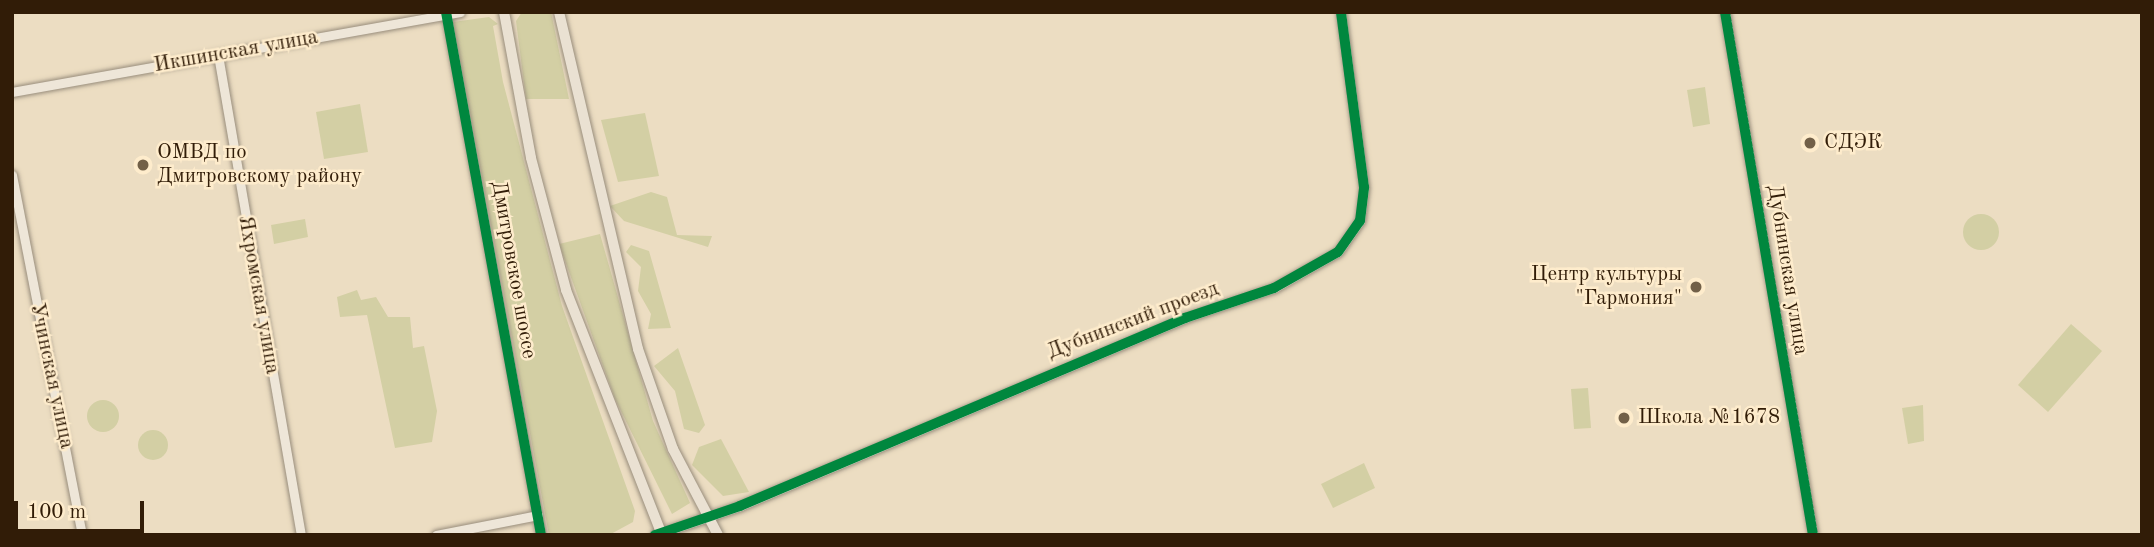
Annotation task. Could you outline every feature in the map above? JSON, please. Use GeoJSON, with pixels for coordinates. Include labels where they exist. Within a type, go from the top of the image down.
{"type":"FeatureCollection","features":[{"type":"Feature","properties":{"kind":"main road","name":"Дмитровское шоссе"},"geometry":{"type":"LineString","coordinates":[[504,12],[531,158],[566,290],[659,534]]}},
{"type":"Feature","properties":{"kind":"main road"},"geometry":{"type":"LineString","coordinates":[[559,12],[638,349],[669,439],[718,535]]}},
{"type":"Feature","properties":{"kind":"street","name":"Икшинская улица"},"geometry":{"type":"LineString","coordinates":[[12,92],[460,12]]}},
{"type":"Feature","properties":{"kind":"street","name":"Дубнинский проезд"},"geometry":{"type":"LineString","coordinates":[[709,518],[1063,368],[1274,288],[1338,252],[1360,221],[1364,187],[1341,12]]}},
{"type":"Feature","properties":{"kind":"street","name":"Дубнинская улица"},"geometry":{"type":"LineString","coordinates":[[1725,12],[1813,535]]}},
{"type":"Feature","properties":{"kind":"street","name":"Дмитровское шоссе"},"geometry":{"type":"LineString","coordinates":[[446,14],[541,535]]}},
{"type":"Feature","properties":{"kind":"street","name":"Яхромская улица"},"geometry":{"type":"LineString","coordinates":[[218,55],[301,535]]}},
{"type":"Feature","properties":{"kind":"street","name":"Учинская улица"},"geometry":{"type":"LineString","coordinates":[[12,175],[82,535]]}},
{"type":"Feature","properties":{"kind":"street"},"geometry":{"type":"LineString","coordinates":[[436,535],[538,515]]}},
{"type":"Feature","properties":{"kind":"street","name":"Дмитровское шоссе"},"geometry":{"type":"LineString","coordinates":[[659,534],[709,518]]}},
{"type":"Feature","properties":{"kind":"shaded area"},"geometry":{"type":"Polygon","coordinates":[[[522,12],[551,12],[569,99],[526,99],[516,21],[522,12]]]}},
{"type":"Feature","properties":{"kind":"shaded area"},"geometry":{"type":"Polygon","coordinates":[[[489,17],[498,24],[493,26],[503,82],[562,306],[635,511],[633,522],[609,535],[549,535],[453,22],[489,17]]]}},
{"type":"Feature","properties":{"kind":"shaded area"},"geometry":{"type":"Polygon","coordinates":[[[1705,87],[1710,124],[1693,127],[1687,90],[1705,87]]]}},
{"type":"Feature","properties":{"kind":"shaded area"},"geometry":{"type":"Polygon","coordinates":[[[360,104],[368,152],[324,159],[316,112],[360,104]]]}},
{"type":"Feature","properties":{"kind":"shaded area"},"geometry":{"type":"Polygon","coordinates":[[[645,113],[659,176],[618,182],[601,120],[645,113]]]}},
{"type":"Feature","properties":{"kind":"shaded area"},"geometry":{"type":"Polygon","coordinates":[[[651,192],[667,197],[677,235],[712,236],[708,247],[624,221],[610,206],[651,192]]]}},
{"type":"Feature","properties":{"kind":"shaded area"},"geometry":{"type":"Polygon","coordinates":[[[1981,214],[1993,220],[1999,232],[1993,244],[1981,250],[1969,244],[1963,232],[1969,220],[1981,214]]]}},
{"type":"Feature","properties":{"kind":"shaded area"},"geometry":{"type":"Polygon","coordinates":[[[305,219],[308,237],[274,244],[271,225],[305,219]]]}},
{"type":"Feature","properties":{"kind":"shaded area"},"geometry":{"type":"Polygon","coordinates":[[[600,234],[653,421],[690,503],[672,514],[615,399],[559,244],[600,234]]]}},
{"type":"Feature","properties":{"kind":"shaded area"},"geometry":{"type":"Polygon","coordinates":[[[631,245],[649,251],[671,328],[648,329],[651,314],[638,291],[641,267],[626,252],[631,245]]]}},
{"type":"Feature","properties":{"kind":"shaded area"},"geometry":{"type":"Polygon","coordinates":[[[357,290],[361,300],[376,297],[388,317],[410,317],[413,348],[424,346],[437,411],[432,442],[395,448],[367,315],[340,317],[337,297],[357,290]]]}},
{"type":"Feature","properties":{"kind":"shaded area"},"geometry":{"type":"Polygon","coordinates":[[[2071,324],[2102,351],[2048,412],[2018,385],[2071,324]]]}},
{"type":"Feature","properties":{"kind":"shaded area"},"geometry":{"type":"Polygon","coordinates":[[[678,348],[705,425],[699,433],[684,429],[675,391],[654,366],[678,348]]]}},
{"type":"Feature","properties":{"kind":"shaded area"},"geometry":{"type":"Polygon","coordinates":[[[1588,388],[1591,428],[1574,429],[1571,389],[1588,388]]]}},
{"type":"Feature","properties":{"kind":"shaded area"},"geometry":{"type":"Polygon","coordinates":[[[103,400],[114,405],[119,416],[114,427],[103,432],[92,427],[87,416],[92,405],[103,400]]]}},
{"type":"Feature","properties":{"kind":"shaded area"},"geometry":{"type":"Polygon","coordinates":[[[1923,405],[1924,441],[1908,444],[1902,408],[1923,405]]]}},
{"type":"Feature","properties":{"kind":"shaded area"},"geometry":{"type":"Polygon","coordinates":[[[153,430],[164,434],[168,445],[164,456],[153,460],[142,456],[138,445],[142,434],[153,430]]]}},
{"type":"Feature","properties":{"kind":"shaded area"},"geometry":{"type":"Polygon","coordinates":[[[721,439],[749,492],[723,496],[692,465],[699,447],[721,439]]]}},
{"type":"Feature","properties":{"kind":"shaded area"},"geometry":{"type":"Polygon","coordinates":[[[1364,463],[1375,488],[1333,508],[1321,484],[1364,463]]]}},
{"type":"Feature","properties":{"kind":"cycle path"},"geometry":{"type":"LineString","coordinates":[[446,12],[541,535]]}},
{"type":"Feature","properties":{"kind":"cycle path"},"geometry":{"type":"LineString","coordinates":[[655,535],[740,506],[1185,318],[1274,288],[1338,252],[1360,221],[1364,187],[1341,12]]}},
{"type":"Feature","properties":{"kind":"cycle path"},"geometry":{"type":"LineString","coordinates":[[1725,12],[1813,535]]}},
{"type":"Feature","properties":{"kind":"place","name":"СДЭК"},"geometry":{"type":"Point","coordinates":[1810,143]}},
{"type":"Feature","properties":{"kind":"place","name":"ОМВД по Дмитровскому району"},"geometry":{"type":"Point","coordinates":[143,165]}},
{"type":"Feature","properties":{"kind":"place","name":"Центр культуры \"Гармония\""},"geometry":{"type":"Point","coordinates":[1696,287]}},
{"type":"Feature","properties":{"kind":"place","name":"Школа №1678"},"geometry":{"type":"Point","coordinates":[1624,418]}}]}
